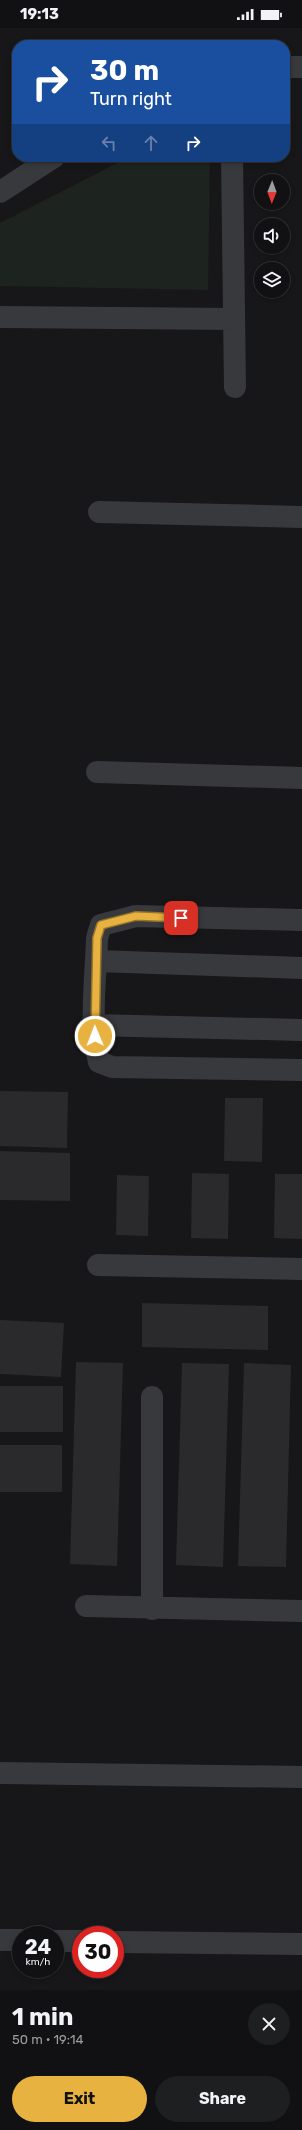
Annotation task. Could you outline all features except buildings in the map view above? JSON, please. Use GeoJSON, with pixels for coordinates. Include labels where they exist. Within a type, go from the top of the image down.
{"type":"FeatureCollection","features":[{"type":"Feature","properties":{"kind":"street"},"geometry":{"type":"LineString","coordinates":[[290,67],[302,67]]}},
{"type":"Feature","properties":{"kind":"street"},"geometry":{"type":"LineString","coordinates":[[0,192],[46,162]]}},
{"type":"Feature","properties":{"kind":"street"},"geometry":{"type":"LineString","coordinates":[[232,162],[235,386]]}},
{"type":"Feature","properties":{"kind":"street"},"geometry":{"type":"LineString","coordinates":[[0,317],[234,319]]}},
{"type":"Feature","properties":{"kind":"street"},"geometry":{"type":"LineString","coordinates":[[99,512],[302,517]]}},
{"type":"Feature","properties":{"kind":"street"},"geometry":{"type":"LineString","coordinates":[[97,772],[302,778]]}},
{"type":"Feature","properties":{"kind":"street"},"geometry":{"type":"LineString","coordinates":[[302,920],[136,916],[101,925],[97,938],[94,1025],[99,1062],[112,1067],[302,1070]]}},
{"type":"Feature","properties":{"kind":"street"},"geometry":{"type":"LineString","coordinates":[[97,961],[302,968]]}},
{"type":"Feature","properties":{"kind":"street"},"geometry":{"type":"LineString","coordinates":[[94,1025],[302,1030]]}},
{"type":"Feature","properties":{"kind":"street"},"geometry":{"type":"LineString","coordinates":[[98,1265],[302,1269]]}},
{"type":"Feature","properties":{"kind":"street"},"geometry":{"type":"LineString","coordinates":[[152,1397],[152,1609]]}},
{"type":"Feature","properties":{"kind":"street"},"geometry":{"type":"LineString","coordinates":[[86,1606],[152,1609],[302,1611]]}},
{"type":"Feature","properties":{"kind":"street"},"geometry":{"type":"LineString","coordinates":[[0,1773],[302,1777]]}},
{"type":"Feature","properties":{"kind":"street"},"geometry":{"type":"LineString","coordinates":[[0,1940],[12,1940]]}},
{"type":"Feature","properties":{"kind":"street"},"geometry":{"type":"LineString","coordinates":[[124,1942],[302,1944]]}},
{"type":"Feature","properties":{"kind":"shaded area"},"geometry":{"type":"Polygon","coordinates":[[[119,162],[210,162],[208,290],[0,286],[0,223],[119,162]]]}},
{"type":"Feature","properties":{"kind":"route"},"geometry":{"type":"LineString","coordinates":[[95,1036],[94,1025],[97,938],[101,925],[136,916],[181,918]]}}]}
